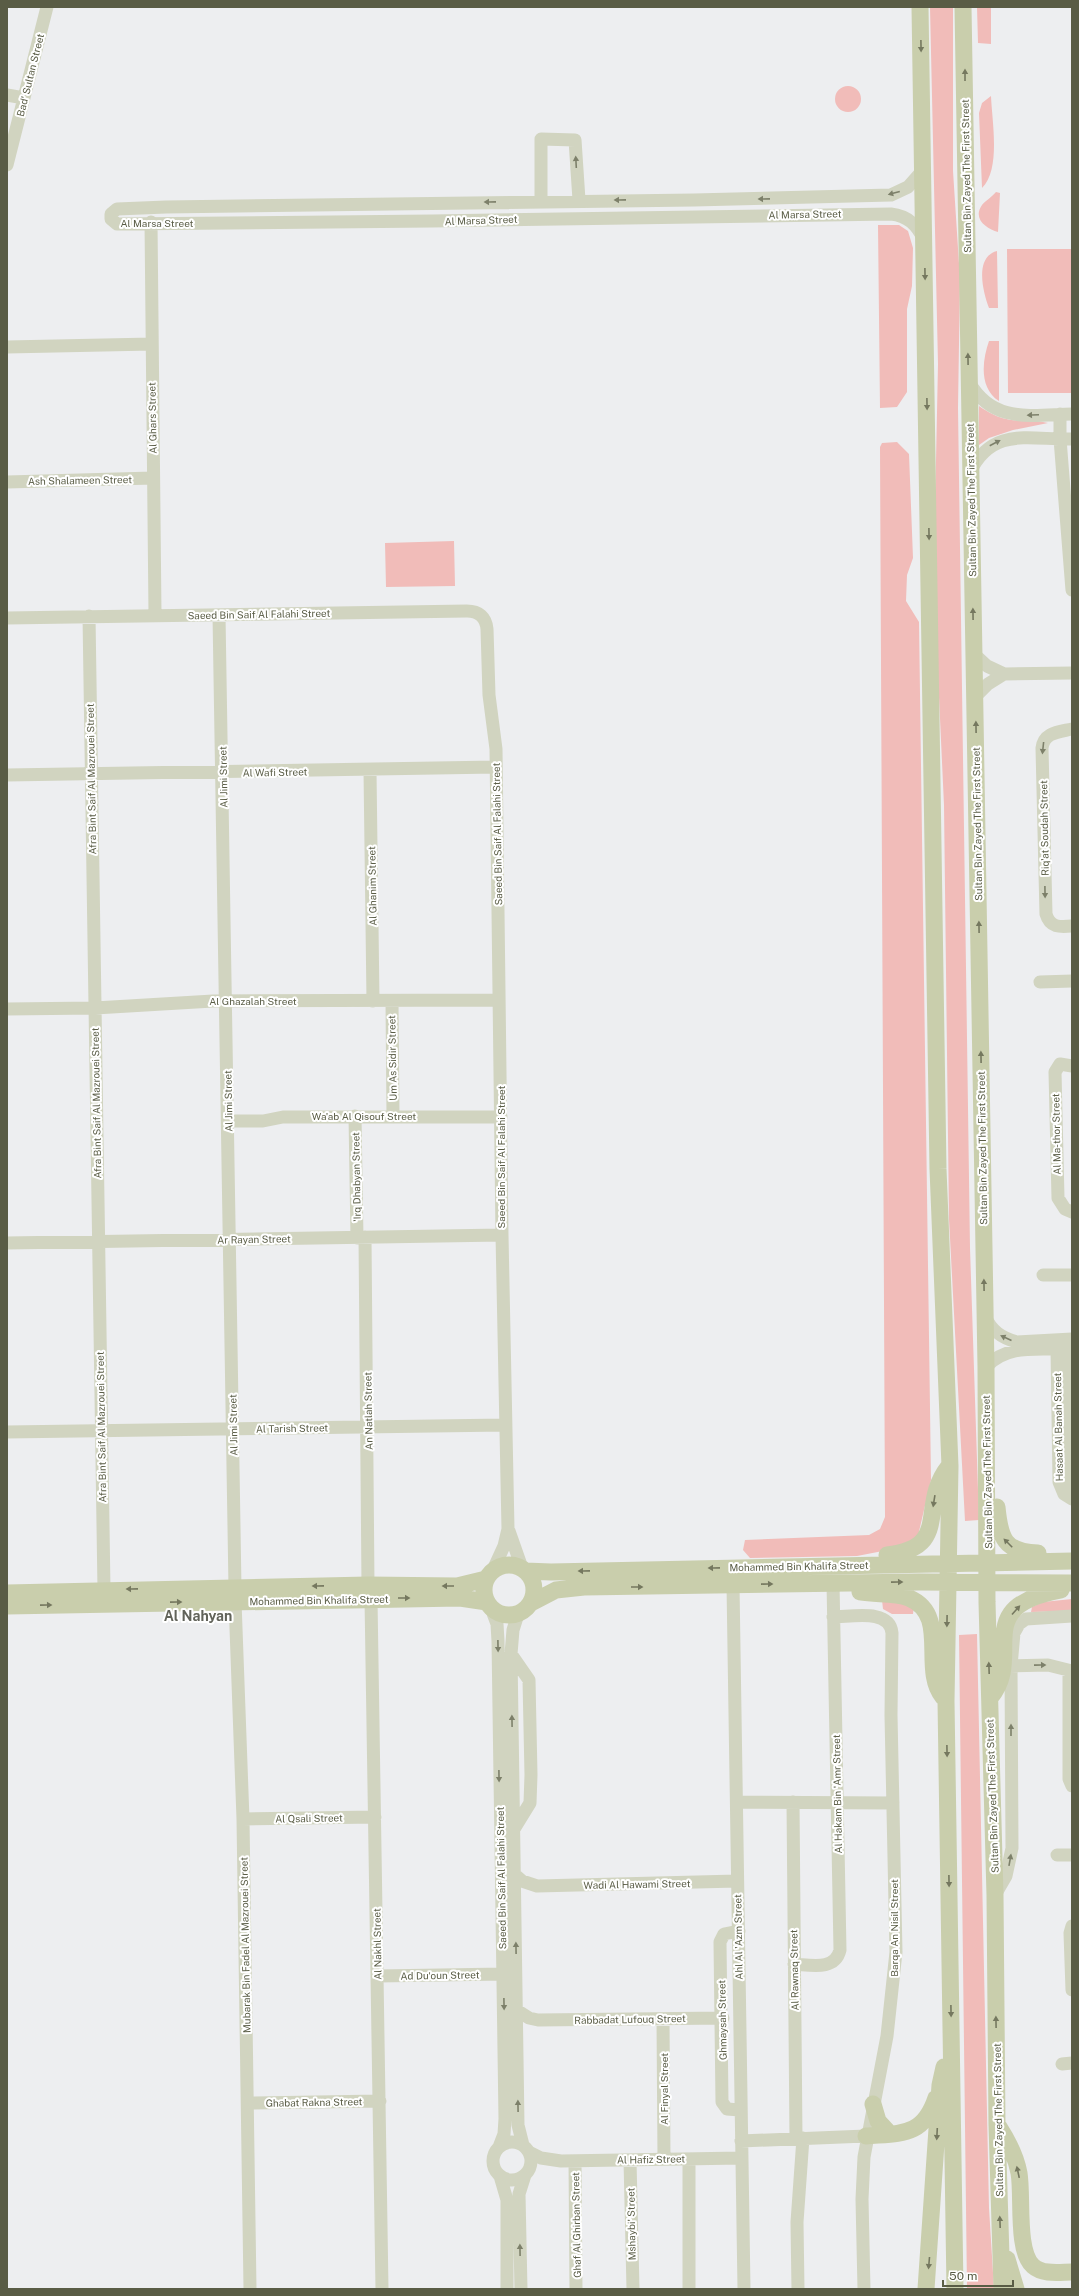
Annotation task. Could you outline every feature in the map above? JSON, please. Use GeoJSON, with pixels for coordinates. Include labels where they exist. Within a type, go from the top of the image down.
{"type":"FeatureCollection","features":[{"type":"Feature","properties":{"kind":"main road"},"geometry":{"type":"LineString","coordinates":[[920,7],[925,242],[938,1169],[950,1466],[946,1701],[955,2289]]}},
{"type":"Feature","properties":{"kind":"main road","name":"Sultan Bin Zayed The First Street"},"geometry":{"type":"LineString","coordinates":[[963,7],[968,382],[975,697],[986,1367],[987,1582],[995,1895],[997,2125],[1002,2289]]}},
{"type":"Feature","properties":{"kind":"main road"},"geometry":{"type":"LineString","coordinates":[[833,1565],[854,1559],[908,1552],[921,1543],[929,1530],[936,1486],[950,1466]]}},
{"type":"Feature","properties":{"kind":"main road"},"geometry":{"type":"LineString","coordinates":[[986,1470],[994,1486],[1000,1531],[1010,1546],[1022,1552],[1072,1554]]}},
{"type":"Feature","properties":{"kind":"main road"},"geometry":{"type":"LineString","coordinates":[[1024,1583],[1017,1574],[1019,1566],[1025,1561]]}},
{"type":"Feature","properties":{"kind":"main road","name":"Mohammed Bin Khalifa Street"},"geometry":{"type":"LineString","coordinates":[[523,1570],[1072,1561]]}},
{"type":"Feature","properties":{"kind":"main road"},"geometry":{"type":"LineString","coordinates":[[507,1565],[523,1570],[533,1582],[533,1596],[531,1603],[518,1614],[508,1615],[499,1613],[489,1605],[484,1591],[490,1574],[507,1565]]}},
{"type":"Feature","properties":{"kind":"main road","name":"Mohammed Bin Khalifa Street"},"geometry":{"type":"LineString","coordinates":[[7,1606],[235,1594],[369,1592],[460,1586],[490,1574]]}},
{"type":"Feature","properties":{"kind":"main road","name":"Mohammed Bin Khalifa Street"},"geometry":{"type":"LineString","coordinates":[[531,1603],[547,1593],[566,1588],[833,1583],[1072,1582]]}},
{"type":"Feature","properties":{"kind":"main road"},"geometry":{"type":"LineString","coordinates":[[833,1583],[858,1591],[903,1596],[920,1606],[930,1620],[935,1680],[941,1695],[946,1701]]}},
{"type":"Feature","properties":{"kind":"main road"},"geometry":{"type":"LineString","coordinates":[[990,1698],[995,1692],[1001,1677],[1003,1634],[1011,1614],[1020,1604],[1034,1596],[1072,1588]]}},
{"type":"Feature","properties":{"kind":"main road","name":"Mohammed Bin Khalifa Street"},"geometry":{"type":"LineString","coordinates":[[7,1593],[104,1590],[235,1594]]}},
{"type":"Feature","properties":{"kind":"main road","name":"Mohammed Bin Khalifa Street"},"geometry":{"type":"LineString","coordinates":[[369,1592],[460,1598],[489,1605]]}},
{"type":"Feature","properties":{"kind":"main road"},"geometry":{"type":"LineString","coordinates":[[866,2136],[908,2132],[923,2122],[929,2115],[940,2085],[951,2040]]}},
{"type":"Feature","properties":{"kind":"main road"},"geometry":{"type":"LineString","coordinates":[[926,2289],[940,2085]]}},
{"type":"Feature","properties":{"kind":"main road"},"geometry":{"type":"LineString","coordinates":[[873,2104],[878,2121],[890,2134]]}},
{"type":"Feature","properties":{"kind":"main road"},"geometry":{"type":"LineString","coordinates":[[997,2125],[1011,2149],[1019,2172],[1024,2245],[1028,2260],[1033,2266],[1044,2271],[1072,2272]]}},
{"type":"Feature","properties":{"kind":"main road"},"geometry":{"type":"LineString","coordinates":[[1001,2246],[1016,2289]]}},
{"type":"Feature","properties":{"kind":"street","name":"Bad' Sultan Street"},"geometry":{"type":"LineString","coordinates":[[7,165],[47,7]]}},
{"type":"Feature","properties":{"kind":"street"},"geometry":{"type":"LineString","coordinates":[[7,95],[24,98]]}},
{"type":"Feature","properties":{"kind":"street"},"geometry":{"type":"LineString","coordinates":[[541,201],[541,140],[575,140],[579,200]]}},
{"type":"Feature","properties":{"kind":"street","name":"Al Marsa Street"},"geometry":{"type":"LineString","coordinates":[[923,170],[908,187],[891,195],[694,200],[579,200],[166,207],[116,209],[111,214],[113,222],[117,224],[151,222],[385,222],[812,214],[897,214],[913,223],[925,242]]}},
{"type":"Feature","properties":{"kind":"street"},"geometry":{"type":"LineString","coordinates":[[812,198],[812,214]]}},
{"type":"Feature","properties":{"kind":"street"},"geometry":{"type":"LineString","coordinates":[[642,200],[642,217]]}},
{"type":"Feature","properties":{"kind":"street"},"geometry":{"type":"LineString","coordinates":[[694,200],[694,216]]}},
{"type":"Feature","properties":{"kind":"street"},"geometry":{"type":"LineString","coordinates":[[385,222],[384,212],[386,209],[423,208],[428,203]]}},
{"type":"Feature","properties":{"kind":"street","name":"Al Ghars Street"},"geometry":{"type":"LineString","coordinates":[[151,222],[155,614]]}},
{"type":"Feature","properties":{"kind":"street"},"geometry":{"type":"LineString","coordinates":[[7,346],[152,344]]}},
{"type":"Feature","properties":{"kind":"street"},"geometry":{"type":"LineString","coordinates":[[968,382],[982,401],[1003,413],[1024,415],[1066,414],[1072,590]]}},
{"type":"Feature","properties":{"kind":"street"},"geometry":{"type":"LineString","coordinates":[[970,472],[980,455],[1001,440],[1066,439]]}},
{"type":"Feature","properties":{"kind":"street","name":"Ash Shalameen Street"},"geometry":{"type":"LineString","coordinates":[[7,482],[153,478]]}},
{"type":"Feature","properties":{"kind":"street","name":"Saeed Bin Saif Al Falahi Street"},"geometry":{"type":"LineString","coordinates":[[7,618],[155,614],[220,615],[470,611],[481,615],[484,619],[487,629],[489,695],[495,741],[496,767],[502,1235],[508,1529],[504,1546],[490,1574]]}},
{"type":"Feature","properties":{"kind":"street","name":"Al Jimi Street"},"geometry":{"type":"LineString","coordinates":[[220,615],[235,1594]]}},
{"type":"Feature","properties":{"kind":"street","name":"Afra Bint Saif Al Mazrouei Street"},"geometry":{"type":"LineString","coordinates":[[89,616],[104,1590]]}},
{"type":"Feature","properties":{"kind":"street"},"geometry":{"type":"LineString","coordinates":[[973,654],[987,666],[1004,674],[1072,673]]}},
{"type":"Feature","properties":{"kind":"street"},"geometry":{"type":"LineString","coordinates":[[975,697],[988,684],[1004,674]]}},
{"type":"Feature","properties":{"kind":"street","name":"Riq'at Soudah Street"},"geometry":{"type":"LineString","coordinates":[[1072,729],[1049,735],[1044,741],[1042,748],[1046,914],[1049,921],[1055,926],[1072,926]]}},
{"type":"Feature","properties":{"kind":"street","name":"Al Wafi Street"},"geometry":{"type":"LineString","coordinates":[[7,775],[370,771],[496,767]]}},
{"type":"Feature","properties":{"kind":"street","name":"Al Ghanim Street"},"geometry":{"type":"LineString","coordinates":[[370,771],[373,1001]]}},
{"type":"Feature","properties":{"kind":"street"},"geometry":{"type":"LineString","coordinates":[[1040,982],[1072,981]]}},
{"type":"Feature","properties":{"kind":"street","name":"Al Ghazalah Street"},"geometry":{"type":"LineString","coordinates":[[7,1009],[95,1008],[226,1001],[499,1000]]}},
{"type":"Feature","properties":{"kind":"street","name":"Um As Sidir Street"},"geometry":{"type":"LineString","coordinates":[[392,1001],[393,1115]]}},
{"type":"Feature","properties":{"kind":"street","name":"Al Ma-thor Street"},"geometry":{"type":"LineString","coordinates":[[1072,1066],[1060,1064],[1055,1069],[1055,1075],[1058,1198],[1065,1209],[1072,1212]]}},
{"type":"Feature","properties":{"kind":"street","name":"Wa'ab Al Qisouf Street"},"geometry":{"type":"LineString","coordinates":[[228,1121],[263,1121],[284,1117],[393,1115],[501,1117]]}},
{"type":"Feature","properties":{"kind":"street","name":"'Irq Dhabyan Street"},"geometry":{"type":"LineString","coordinates":[[355,1116],[361,1237]]}},
{"type":"Feature","properties":{"kind":"street","name":"Ar Rayan Street"},"geometry":{"type":"LineString","coordinates":[[7,1243],[502,1235]]}},
{"type":"Feature","properties":{"kind":"street","name":"An Natlah Street"},"geometry":{"type":"LineString","coordinates":[[361,1237],[368,1427],[369,1592]]}},
{"type":"Feature","properties":{"kind":"street"},"geometry":{"type":"LineString","coordinates":[[1043,1276],[1072,1276]]}},
{"type":"Feature","properties":{"kind":"street"},"geometry":{"type":"LineString","coordinates":[[984,1315],[997,1333],[1009,1340],[1067,1347]]}},
{"type":"Feature","properties":{"kind":"street"},"geometry":{"type":"LineString","coordinates":[[986,1367],[996,1358],[1008,1352],[1067,1347]]}},
{"type":"Feature","properties":{"kind":"street","name":"Hasaat Al Banah Street"},"geometry":{"type":"LineString","coordinates":[[1067,1347],[1070,1477],[1072,1489]]}},
{"type":"Feature","properties":{"kind":"street","name":"Hasaat Al Banah Street"},"geometry":{"type":"LineString","coordinates":[[1067,1347],[1059,1482],[1064,1494],[1072,1499]]}},
{"type":"Feature","properties":{"kind":"street","name":"Al Tarish Street"},"geometry":{"type":"LineString","coordinates":[[7,1432],[505,1425]]}},
{"type":"Feature","properties":{"kind":"street","name":"Saeed Bin Saif Al Falahi Street"},"geometry":{"type":"LineString","coordinates":[[508,1529],[523,1570]]}},
{"type":"Feature","properties":{"kind":"street","name":"Al Hakam Bin 'Amr Street"},"geometry":{"type":"LineString","coordinates":[[794,1964],[828,1965],[839,1955],[840,1946],[833,1583]]}},
{"type":"Feature","properties":{"kind":"street","name":"Ahl Al 'Azm Street"},"geometry":{"type":"LineString","coordinates":[[733,1585],[739,1931],[740,2110],[744,2289]]}},
{"type":"Feature","properties":{"kind":"street","name":"Al Nakhl Street"},"geometry":{"type":"LineString","coordinates":[[369,1592],[378,1976],[382,2289]]}},
{"type":"Feature","properties":{"kind":"street","name":"Mubarak Bin Fadel Al Mazrouei Street"},"geometry":{"type":"LineString","coordinates":[[235,1594],[243,1819],[250,2289]]}},
{"type":"Feature","properties":{"kind":"street","name":"Saeed Bin Saif Al Falahi Street"},"geometry":{"type":"LineString","coordinates":[[489,1605],[497,1624],[498,1641],[505,2127],[499,2147]]}},
{"type":"Feature","properties":{"kind":"street","name":"Saeed Bin Saif Al Falahi Street"},"geometry":{"type":"LineString","coordinates":[[518,1614],[512,1630],[511,1654],[514,1874],[518,2011],[518,2125],[526,2149]]}},
{"type":"Feature","properties":{"kind":"street"},"geometry":{"type":"LineString","coordinates":[[995,1895],[1006,1876],[1012,1848],[1011,1666],[1014,1633],[1019,1624],[1031,1618],[1072,1616]]}},
{"type":"Feature","properties":{"kind":"street","name":"Barqa An Nisil Street"},"geometry":{"type":"LineString","coordinates":[[833,1617],[878,1617],[886,1620],[892,1628],[895,1973],[887,2036],[866,2136],[862,2185],[864,2289]]}},
{"type":"Feature","properties":{"kind":"street","name":"Saeed Bin Saif Al Falahi Street"},"geometry":{"type":"LineString","coordinates":[[511,1654],[530,1680],[530,1803],[514,1830]]}},
{"type":"Feature","properties":{"kind":"street"},"geometry":{"type":"LineString","coordinates":[[1011,1666],[1048,1665],[1070,1671],[1069,1779],[1072,1786]]}},
{"type":"Feature","properties":{"kind":"street"},"geometry":{"type":"LineString","coordinates":[[737,1802],[893,1803]]}},
{"type":"Feature","properties":{"kind":"street","name":"Al Rawnaq Street"},"geometry":{"type":"LineString","coordinates":[[793,1802],[794,1964],[800,2138],[797,2222],[798,2289]]}},
{"type":"Feature","properties":{"kind":"street","name":"Al Qsali Street"},"geometry":{"type":"LineString","coordinates":[[243,1819],[375,1817]]}},
{"type":"Feature","properties":{"kind":"street"},"geometry":{"type":"LineString","coordinates":[[1058,1855],[1072,1855]]}},
{"type":"Feature","properties":{"kind":"street","name":"Wadi Al Hawami Street"},"geometry":{"type":"LineString","coordinates":[[514,1874],[522,1881],[538,1886]]}},
{"type":"Feature","properties":{"kind":"street","name":"Wadi Al Hawami Street"},"geometry":{"type":"LineString","coordinates":[[515,1898],[523,1891],[538,1886],[737,1882]]}},
{"type":"Feature","properties":{"kind":"street"},"geometry":{"type":"LineString","coordinates":[[1072,1926],[1070,1933],[1072,1990]]}},
{"type":"Feature","properties":{"kind":"street","name":"Ghmaysah Street"},"geometry":{"type":"LineString","coordinates":[[739,1931],[726,1932],[721,1938],[723,2018],[722,2102],[727,2109],[740,2110]]}},
{"type":"Feature","properties":{"kind":"street","name":"Ad Duʹoun Street"},"geometry":{"type":"LineString","coordinates":[[378,1976],[503,1974]]}},
{"type":"Feature","properties":{"kind":"street","name":"Rabbadat Lufouq Street"},"geometry":{"type":"LineString","coordinates":[[518,2011],[529,2018],[538,2020],[723,2018]]}},
{"type":"Feature","properties":{"kind":"street","name":"Al Finyal Street"},"geometry":{"type":"LineString","coordinates":[[663,2019],[664,2159]]}},
{"type":"Feature","properties":{"kind":"street","name":"Rabbadat Lufouq Street"},"geometry":{"type":"LineString","coordinates":[[517,2032],[524,2026],[538,2020]]}},
{"type":"Feature","properties":{"kind":"street","name":"Ghabat Rakna Street"},"geometry":{"type":"LineString","coordinates":[[248,2103],[380,2101]]}},
{"type":"Feature","properties":{"kind":"street"},"geometry":{"type":"LineString","coordinates":[[741,2141],[866,2136]]}},
{"type":"Feature","properties":{"kind":"street"},"geometry":{"type":"LineString","coordinates":[[507,2289],[507,2200],[500,2176],[493,2162],[499,2147],[511,2142],[526,2149],[532,2160],[519,2194],[521,2289]]}},
{"type":"Feature","properties":{"kind":"street","name":"Al Hafiz Street"},"geometry":{"type":"LineString","coordinates":[[526,2149],[541,2158],[561,2161],[741,2158]]}},
{"type":"Feature","properties":{"kind":"street"},"geometry":{"type":"LineString","coordinates":[[689,2159],[689,2289]]}},
{"type":"Feature","properties":{"kind":"street","name":"Mshaybi' Street"},"geometry":{"type":"LineString","coordinates":[[630,2160],[633,2289]]}},
{"type":"Feature","properties":{"kind":"street","name":"Al Hafiz Street"},"geometry":{"type":"LineString","coordinates":[[526,2174],[547,2164],[561,2161]]}},
{"type":"Feature","properties":{"kind":"street","name":"Ghaf Al Ghirban Street"},"geometry":{"type":"LineString","coordinates":[[575,2161],[576,2289]]}},
{"type":"Feature","properties":{"kind":"street"},"geometry":{"type":"LineString","coordinates":[[500,2176],[512,2180],[526,2174]]}},
{"type":"Feature","properties":{"kind":"shaded area"},"geometry":{"type":"Polygon","coordinates":[[[930,7],[953,7],[953,171],[960,279],[958,408],[970,1248],[979,1520],[965,1521],[949,1219],[944,805],[937,654],[935,509],[938,364],[930,7]]]}},
{"type":"Feature","properties":{"kind":"shaded area"},"geometry":{"type":"Polygon","coordinates":[[[977,7],[991,7],[991,44],[978,43],[977,7]]]}},
{"type":"Feature","properties":{"kind":"shaded area"},"geometry":{"type":"Polygon","coordinates":[[[848,86],[857,90],[861,99],[857,108],[848,112],[839,108],[835,99],[839,90],[848,86]]]}},
{"type":"Feature","properties":{"kind":"shaded area"},"geometry":{"type":"Polygon","coordinates":[[[991,96],[994,132],[992,169],[988,180],[982,188],[979,113],[982,103],[991,96]]]}},
{"type":"Feature","properties":{"kind":"shaded area"},"geometry":{"type":"Polygon","coordinates":[[[996,192],[1000,193],[998,232],[985,226],[979,215],[979,210],[982,205],[996,192]]]}},
{"type":"Feature","properties":{"kind":"shaded area"},"geometry":{"type":"Polygon","coordinates":[[[878,225],[899,225],[908,231],[913,248],[912,286],[907,309],[907,392],[897,407],[880,408],[878,225]]]}},
{"type":"Feature","properties":{"kind":"shaded area"},"geometry":{"type":"Polygon","coordinates":[[[1007,249],[1072,249],[1072,393],[1008,393],[1007,249]]]}},
{"type":"Feature","properties":{"kind":"shaded area"},"geometry":{"type":"Polygon","coordinates":[[[997,251],[998,308],[989,308],[984,293],[982,276],[983,267],[985,260],[997,251]]]}},
{"type":"Feature","properties":{"kind":"shaded area"},"geometry":{"type":"Polygon","coordinates":[[[989,341],[999,341],[999,401],[993,396],[985,382],[984,365],[989,341]]]}},
{"type":"Feature","properties":{"kind":"shaded area"},"geometry":{"type":"Polygon","coordinates":[[[979,406],[989,413],[1006,419],[1048,423],[1013,430],[989,438],[979,445],[979,406]]]}},
{"type":"Feature","properties":{"kind":"shaded area"},"geometry":{"type":"Polygon","coordinates":[[[897,442],[909,454],[913,558],[907,575],[906,601],[919,622],[931,1480],[917,1540],[888,1550],[857,1556],[750,1558],[743,1550],[745,1540],[869,1535],[880,1529],[885,1517],[880,447],[882,443],[897,442]]]}},
{"type":"Feature","properties":{"kind":"shaded area"},"geometry":{"type":"Polygon","coordinates":[[[454,541],[455,586],[386,587],[385,543],[454,541]]]}},
{"type":"Feature","properties":{"kind":"shaded area"},"geometry":{"type":"Polygon","coordinates":[[[1072,1599],[1072,1611],[1031,1612],[1032,1607],[1043,1602],[1072,1599]]]}},
{"type":"Feature","properties":{"kind":"shaded area"},"geometry":{"type":"Polygon","coordinates":[[[882,1600],[914,1605],[913,1614],[892,1614],[883,1609],[882,1600]]]}},
{"type":"Feature","properties":{"kind":"shaded area"},"geometry":{"type":"Polygon","coordinates":[[[977,1634],[989,2208],[994,2289],[967,2289],[959,1635],[977,1634]]]}},
{"type":"Feature","properties":{"kind":"district","name":"Al Nahyan"},"geometry":{"type":"Point","coordinates":[198,1616]}}]}
